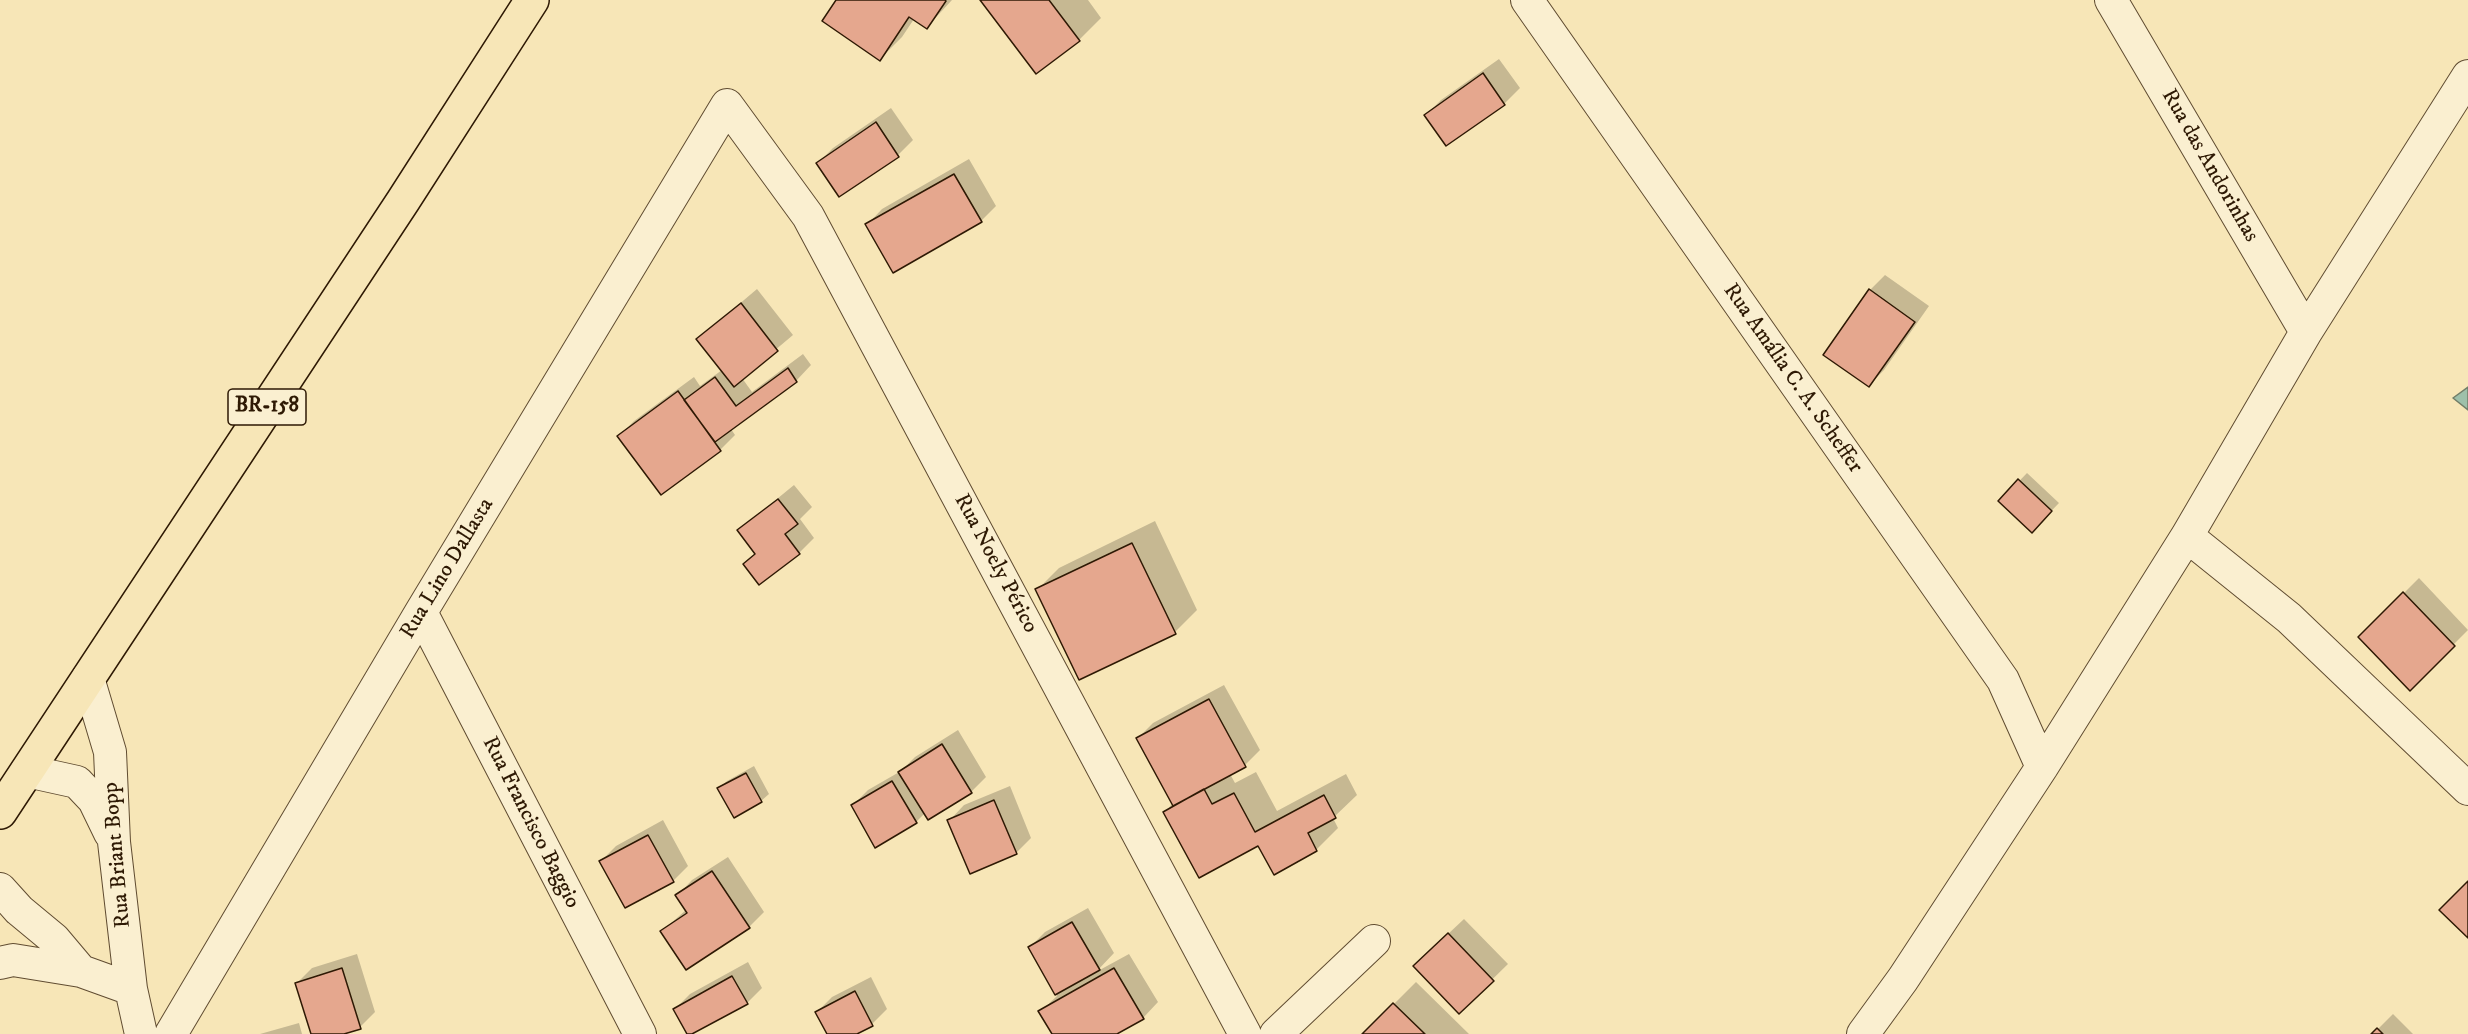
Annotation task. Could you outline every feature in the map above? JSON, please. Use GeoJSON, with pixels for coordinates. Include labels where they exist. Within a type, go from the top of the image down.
{"type":"FeatureCollection","features":[{"type":"Feature","properties":{"kind":"highway","name":"BR-158"},"geometry":{"type":"LineString","coordinates":[[0,812],[403,201],[532,0]]}},
{"type":"Feature","properties":{"kind":"street","name":"Rua Amália C. A. Scheffer"},"geometry":{"type":"LineString","coordinates":[[1527,0],[2003,680],[2042,767]]}},
{"type":"Feature","properties":{"kind":"street","name":"Rua das Andorinhas"},"geometry":{"type":"LineString","coordinates":[[2111,0],[2306,332]]}},
{"type":"Feature","properties":{"kind":"street"},"geometry":{"type":"LineString","coordinates":[[1863,1034],[1903,979],[2042,767],[2187,536],[2306,332],[2468,76]]}},
{"type":"Feature","properties":{"kind":"street","name":"Rua Lino Dallasta"},"geometry":{"type":"LineString","coordinates":[[171,1034],[421,612],[727,105]]}},
{"type":"Feature","properties":{"kind":"street","name":"Rua Noely Périco"},"geometry":{"type":"LineString","coordinates":[[727,105],[808,216],[1245,1034]]}},
{"type":"Feature","properties":{"kind":"street"},"geometry":{"type":"LineString","coordinates":[[2187,536],[2289,618],[2468,789]]}},
{"type":"Feature","properties":{"kind":"street","name":"Rua Francisco Baggio"},"geometry":{"type":"LineString","coordinates":[[421,612],[640,1034]]}},
{"type":"Feature","properties":{"kind":"street","name":"Rua Briant Bopp"},"geometry":{"type":"LineString","coordinates":[[88,678],[110,752],[114,842],[131,989],[141,1034]]}},
{"type":"Feature","properties":{"kind":"street"},"geometry":{"type":"LineString","coordinates":[[27,771],[77,782],[94,800],[114,842]]}},
{"type":"Feature","properties":{"kind":"street"},"geometry":{"type":"LineString","coordinates":[[0,889],[19,910],[54,939],[81,971]]}},
{"type":"Feature","properties":{"kind":"street"},"geometry":{"type":"LineString","coordinates":[[1276,1034],[1374,941]]}},
{"type":"Feature","properties":{"kind":"street"},"geometry":{"type":"LineString","coordinates":[[0,963],[13,960],[81,971],[131,989]]}},
{"type":"Feature","properties":{"kind":"shaded area"},"geometry":{"type":"Polygon","coordinates":[[[2468,387],[2468,410],[2453,398],[2468,387]]]}},
{"type":"Feature","properties":{"kind":"building"},"geometry":{"type":"Polygon","coordinates":[[[836,0],[946,1],[927,29],[909,17],[880,61],[822,21],[836,0]]]}},
{"type":"Feature","properties":{"kind":"building"},"geometry":{"type":"Polygon","coordinates":[[[980,0],[1049,0],[1080,41],[1036,74],[980,0]]]}},
{"type":"Feature","properties":{"kind":"building"},"geometry":{"type":"Polygon","coordinates":[[[1483,73],[1505,105],[1446,146],[1424,115],[1483,73]]]}},
{"type":"Feature","properties":{"kind":"building"},"geometry":{"type":"Polygon","coordinates":[[[876,122],[899,157],[839,197],[816,163],[876,122]]]}},
{"type":"Feature","properties":{"kind":"building"},"geometry":{"type":"Polygon","coordinates":[[[954,174],[982,222],[893,273],[865,224],[954,174]]]}},
{"type":"Feature","properties":{"kind":"building"},"geometry":{"type":"Polygon","coordinates":[[[1869,289],[1915,322],[1869,387],[1823,355],[1869,289]]]}},
{"type":"Feature","properties":{"kind":"building"},"geometry":{"type":"Polygon","coordinates":[[[741,303],[778,351],[734,387],[696,339],[741,303]]]}},
{"type":"Feature","properties":{"kind":"building"},"geometry":{"type":"Polygon","coordinates":[[[788,368],[797,382],[715,442],[684,400],[715,377],[736,406],[788,368]]]}},
{"type":"Feature","properties":{"kind":"building"},"geometry":{"type":"Polygon","coordinates":[[[678,391],[721,451],[661,495],[617,436],[678,391]]]}},
{"type":"Feature","properties":{"kind":"building"},"geometry":{"type":"Polygon","coordinates":[[[2018,479],[2052,511],[2032,533],[1998,501],[2018,479]]]}},
{"type":"Feature","properties":{"kind":"building"},"geometry":{"type":"Polygon","coordinates":[[[778,499],[798,524],[785,534],[800,554],[759,585],[743,564],[755,554],[737,530],[778,499]]]}},
{"type":"Feature","properties":{"kind":"building"},"geometry":{"type":"Polygon","coordinates":[[[1132,543],[1176,634],[1079,680],[1035,589],[1132,543]]]}},
{"type":"Feature","properties":{"kind":"building"},"geometry":{"type":"Polygon","coordinates":[[[2403,592],[2455,646],[2410,691],[2358,637],[2403,592]]]}},
{"type":"Feature","properties":{"kind":"building"},"geometry":{"type":"Polygon","coordinates":[[[1209,699],[1246,767],[1173,806],[1136,738],[1209,699]]]}},
{"type":"Feature","properties":{"kind":"building"},"geometry":{"type":"Polygon","coordinates":[[[942,744],[972,793],[928,820],[898,772],[942,744]]]}},
{"type":"Feature","properties":{"kind":"building"},"geometry":{"type":"Polygon","coordinates":[[[746,773],[762,802],[734,818],[717,788],[746,773]]]}},
{"type":"Feature","properties":{"kind":"building"},"geometry":{"type":"Polygon","coordinates":[[[892,781],[917,823],[875,848],[851,805],[892,781]]]}},
{"type":"Feature","properties":{"kind":"building"},"geometry":{"type":"Polygon","coordinates":[[[1204,789],[1212,804],[1234,793],[1255,832],[1324,795],[1336,818],[1308,833],[1317,851],[1274,875],[1258,846],[1199,878],[1163,812],[1204,789]]]}},
{"type":"Feature","properties":{"kind":"building"},"geometry":{"type":"Polygon","coordinates":[[[994,800],[1017,854],[970,874],[947,820],[994,800]]]}},
{"type":"Feature","properties":{"kind":"building"},"geometry":{"type":"Polygon","coordinates":[[[648,835],[674,882],[625,908],[599,861],[648,835]]]}},
{"type":"Feature","properties":{"kind":"building"},"geometry":{"type":"Polygon","coordinates":[[[712,871],[750,928],[686,970],[660,931],[687,913],[675,895],[712,871]]]}},
{"type":"Feature","properties":{"kind":"building"},"geometry":{"type":"Polygon","coordinates":[[[2468,881],[2468,938],[2439,910],[2468,881]]]}},
{"type":"Feature","properties":{"kind":"building"},"geometry":{"type":"Polygon","coordinates":[[[1072,922],[1100,970],[1055,995],[1028,947],[1072,922]]]}},
{"type":"Feature","properties":{"kind":"building"},"geometry":{"type":"Polygon","coordinates":[[[1448,933],[1494,981],[1459,1014],[1413,966],[1448,933]]]}},
{"type":"Feature","properties":{"kind":"building"},"geometry":{"type":"Polygon","coordinates":[[[342,968],[361,1029],[344,1034],[311,1034],[295,983],[342,968]]]}},
{"type":"Feature","properties":{"kind":"building"},"geometry":{"type":"Polygon","coordinates":[[[1114,968],[1144,1019],[1117,1034],[1052,1034],[1038,1011],[1114,968]]]}},
{"type":"Feature","properties":{"kind":"building"},"geometry":{"type":"Polygon","coordinates":[[[732,976],[748,1004],[692,1034],[687,1034],[673,1009],[732,976]]]}},
{"type":"Feature","properties":{"kind":"building"},"geometry":{"type":"Polygon","coordinates":[[[855,991],[873,1026],[857,1034],[827,1034],[815,1012],[855,991]]]}},
{"type":"Feature","properties":{"kind":"building"},"geometry":{"type":"Polygon","coordinates":[[[1393,1003],[1425,1034],[1362,1034],[1393,1003]]]}},
{"type":"Feature","properties":{"kind":"building"},"geometry":{"type":"Polygon","coordinates":[[[2377,1028],[2383,1034],[2371,1034],[2377,1028]]]}}]}
